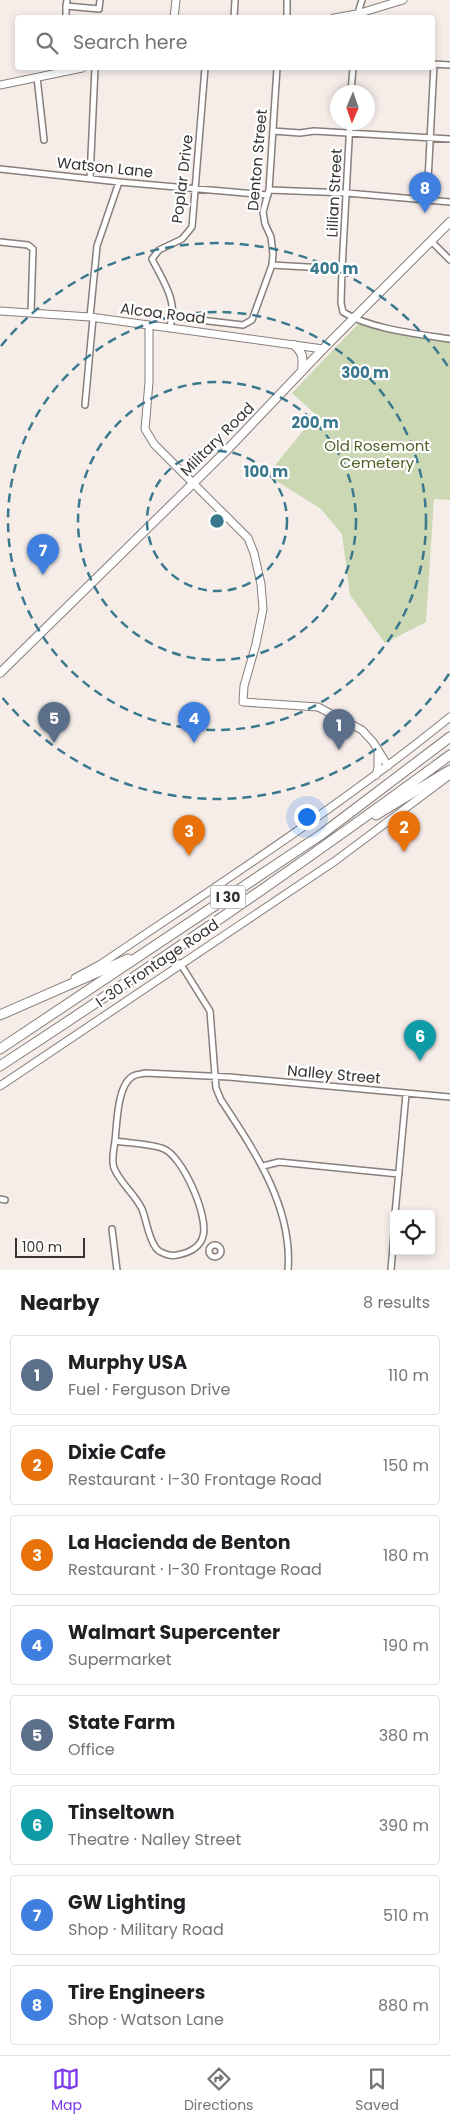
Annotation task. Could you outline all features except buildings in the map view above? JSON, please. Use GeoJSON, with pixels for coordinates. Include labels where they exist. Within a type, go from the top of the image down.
{"type":"FeatureCollection","features":[{"type":"Feature","properties":{"kind":"highway","name":"I 30"},"geometry":{"type":"LineString","coordinates":[[0,1049],[322,834],[450,737]]}},
{"type":"Feature","properties":{"kind":"highway","name":"I 30"},"geometry":{"type":"LineString","coordinates":[[0,1066],[104,998],[360,822],[450,755]]}},
{"type":"Feature","properties":{"kind":"highway"},"geometry":{"type":"LineString","coordinates":[[360,822],[384,811],[450,770]]}},
{"type":"Feature","properties":{"kind":"highway"},"geometry":{"type":"LineString","coordinates":[[0,1014],[151,949]]}},
{"type":"Feature","properties":{"kind":"main road"},"geometry":{"type":"LineString","coordinates":[[174,15],[176,0]]}},
{"type":"Feature","properties":{"kind":"main road"},"geometry":{"type":"LineString","coordinates":[[360,15],[403,0]]}},
{"type":"Feature","properties":{"kind":"main road"},"geometry":{"type":"LineString","coordinates":[[0,86],[63,70]]}},
{"type":"Feature","properties":{"kind":"main road","name":"Military Road"},"geometry":{"type":"LineString","coordinates":[[0,673],[194,482],[353,318],[450,222]]}},
{"type":"Feature","properties":{"kind":"main road","name":"Alcoa Road"},"geometry":{"type":"LineString","coordinates":[[0,311],[92,318],[323,349]]}},
{"type":"Feature","properties":{"kind":"main road"},"geometry":{"type":"LineString","coordinates":[[149,325],[149,382],[145,429],[154,444],[248,538],[259,570],[263,609],[256,644],[244,686],[243,702],[318,707],[362,730],[377,748],[388,766]]}},
{"type":"Feature","properties":{"kind":"main road"},"geometry":{"type":"LineString","coordinates":[[294,346],[301,351],[303,356],[302,372]]}},
{"type":"Feature","properties":{"kind":"main road","name":"I-30 Frontage Road"},"geometry":{"type":"LineString","coordinates":[[0,1014],[101,964],[299,831],[388,766],[450,717]]}},
{"type":"Feature","properties":{"kind":"main road"},"geometry":{"type":"LineString","coordinates":[[376,775],[377,748]]}},
{"type":"Feature","properties":{"kind":"main road","name":"I-30 Frontage Road"},"geometry":{"type":"LineString","coordinates":[[0,1086],[335,861],[450,775]]}},
{"type":"Feature","properties":{"kind":"street"},"geometry":{"type":"LineString","coordinates":[[66,15],[68,0]]}},
{"type":"Feature","properties":{"kind":"street"},"geometry":{"type":"LineString","coordinates":[[66,6],[99,9],[100,0]]}},
{"type":"Feature","properties":{"kind":"street"},"geometry":{"type":"LineString","coordinates":[[234,15],[235,0]]}},
{"type":"Feature","properties":{"kind":"street"},"geometry":{"type":"LineString","coordinates":[[286,15],[287,0]]}},
{"type":"Feature","properties":{"kind":"street"},"geometry":{"type":"LineString","coordinates":[[357,15],[362,0]]}},
{"type":"Feature","properties":{"kind":"street"},"geometry":{"type":"LineString","coordinates":[[435,64],[450,65]]}},
{"type":"Feature","properties":{"kind":"street"},"geometry":{"type":"LineString","coordinates":[[90,178],[95,70]]}},
{"type":"Feature","properties":{"kind":"street","name":"Poplar Drive"},"geometry":{"type":"LineString","coordinates":[[174,317],[173,302],[152,259],[158,250],[182,239],[192,227],[205,70]]}},
{"type":"Feature","properties":{"kind":"street","name":"Denton Street"},"geometry":{"type":"LineString","coordinates":[[174,317],[243,325],[252,320],[272,265],[271,237],[265,224],[264,212],[268,192],[277,70]]}},
{"type":"Feature","properties":{"kind":"street"},"geometry":{"type":"LineString","coordinates":[[352,85],[353,70]]}},
{"type":"Feature","properties":{"kind":"street"},"geometry":{"type":"LineString","coordinates":[[427,200],[433,70]]}},
{"type":"Feature","properties":{"kind":"street"},"geometry":{"type":"LineString","coordinates":[[37,77],[44,140]]}},
{"type":"Feature","properties":{"kind":"street","name":"Lillian Street"},"geometry":{"type":"LineString","coordinates":[[349,130],[340,303],[343,312],[353,318]]}},
{"type":"Feature","properties":{"kind":"street"},"geometry":{"type":"LineString","coordinates":[[273,132],[349,133],[450,139]]}},
{"type":"Feature","properties":{"kind":"street","name":"Watson Lane"},"geometry":{"type":"LineString","coordinates":[[0,169],[195,189],[347,194],[450,202]]}},
{"type":"Feature","properties":{"kind":"street"},"geometry":{"type":"LineString","coordinates":[[85,405],[97,246],[119,182]]}},
{"type":"Feature","properties":{"kind":"street"},"geometry":{"type":"LineString","coordinates":[[431,241],[450,260]]}},
{"type":"Feature","properties":{"kind":"street"},"geometry":{"type":"LineString","coordinates":[[0,242],[28,245],[33,249],[31,313]]}},
{"type":"Feature","properties":{"kind":"street"},"geometry":{"type":"LineString","coordinates":[[272,265],[342,269]]}},
{"type":"Feature","properties":{"kind":"street"},"geometry":{"type":"LineString","coordinates":[[169,328],[174,317]]}},
{"type":"Feature","properties":{"kind":"street"},"geometry":{"type":"LineString","coordinates":[[353,318],[402,331],[450,339]]}},
{"type":"Feature","properties":{"kind":"street"},"geometry":{"type":"LineString","coordinates":[[180,964],[210,1011],[216,1088],[221,1100],[263,1166],[281,1211],[289,1256],[288,1270]]}},
{"type":"Feature","properties":{"kind":"street","name":"Nalley Street"},"geometry":{"type":"LineString","coordinates":[[115,1141],[120,1098],[125,1085],[133,1076],[145,1073],[215,1077],[450,1097]]}},
{"type":"Feature","properties":{"kind":"street"},"geometry":{"type":"LineString","coordinates":[[395,1210],[406,1094]]}},
{"type":"Feature","properties":{"kind":"street"},"geometry":{"type":"LineString","coordinates":[[115,1141],[164,1148],[177,1158],[187,1177],[205,1226],[200,1242],[189,1252],[174,1256],[158,1250],[151,1240],[141,1207],[114,1167],[115,1141]]}},
{"type":"Feature","properties":{"kind":"street"},"geometry":{"type":"LineString","coordinates":[[263,1166],[278,1162],[399,1174]]}},
{"type":"Feature","properties":{"kind":"street"},"geometry":{"type":"LineString","coordinates":[[112,1230],[117,1270]]}},
{"type":"Feature","properties":{"kind":"street"},"geometry":{"type":"LineString","coordinates":[[200,1242],[210,1248]]}},
{"type":"Feature","properties":{"kind":"street"},"geometry":{"type":"LineString","coordinates":[[391,1270],[392,1255]]}},
{"type":"Feature","properties":{"kind":"green space","name":"Old Rosemont Cemetery"},"geometry":{"type":"Polygon","coordinates":[[[360,322],[450,341],[450,500],[434,499],[426,622],[385,643],[350,595],[342,534],[321,509],[267,475],[316,415],[292,393],[360,322]]]}},
{"type":"Feature","properties":{"kind":"place","name":"Tire Engineers"},"geometry":{"type":"Point","coordinates":[425,213]}},
{"type":"Feature","properties":{"kind":"place","name":"GW Lighting"},"geometry":{"type":"Point","coordinates":[43,575]}},
{"type":"Feature","properties":{"kind":"place","name":"State Farm"},"geometry":{"type":"Point","coordinates":[54,743]}},
{"type":"Feature","properties":{"kind":"place","name":"Walmart Supercenter"},"geometry":{"type":"Point","coordinates":[194,743]}},
{"type":"Feature","properties":{"kind":"place","name":"Murphy USA"},"geometry":{"type":"Point","coordinates":[339,750]}},
{"type":"Feature","properties":{"kind":"place","name":"Dixie Cafe"},"geometry":{"type":"Point","coordinates":[404,852]}},
{"type":"Feature","properties":{"kind":"place","name":"La Hacienda de Benton"},"geometry":{"type":"Point","coordinates":[189,856]}},
{"type":"Feature","properties":{"kind":"place","name":"Tinseltown"},"geometry":{"type":"Point","coordinates":[420,1061]}}]}
